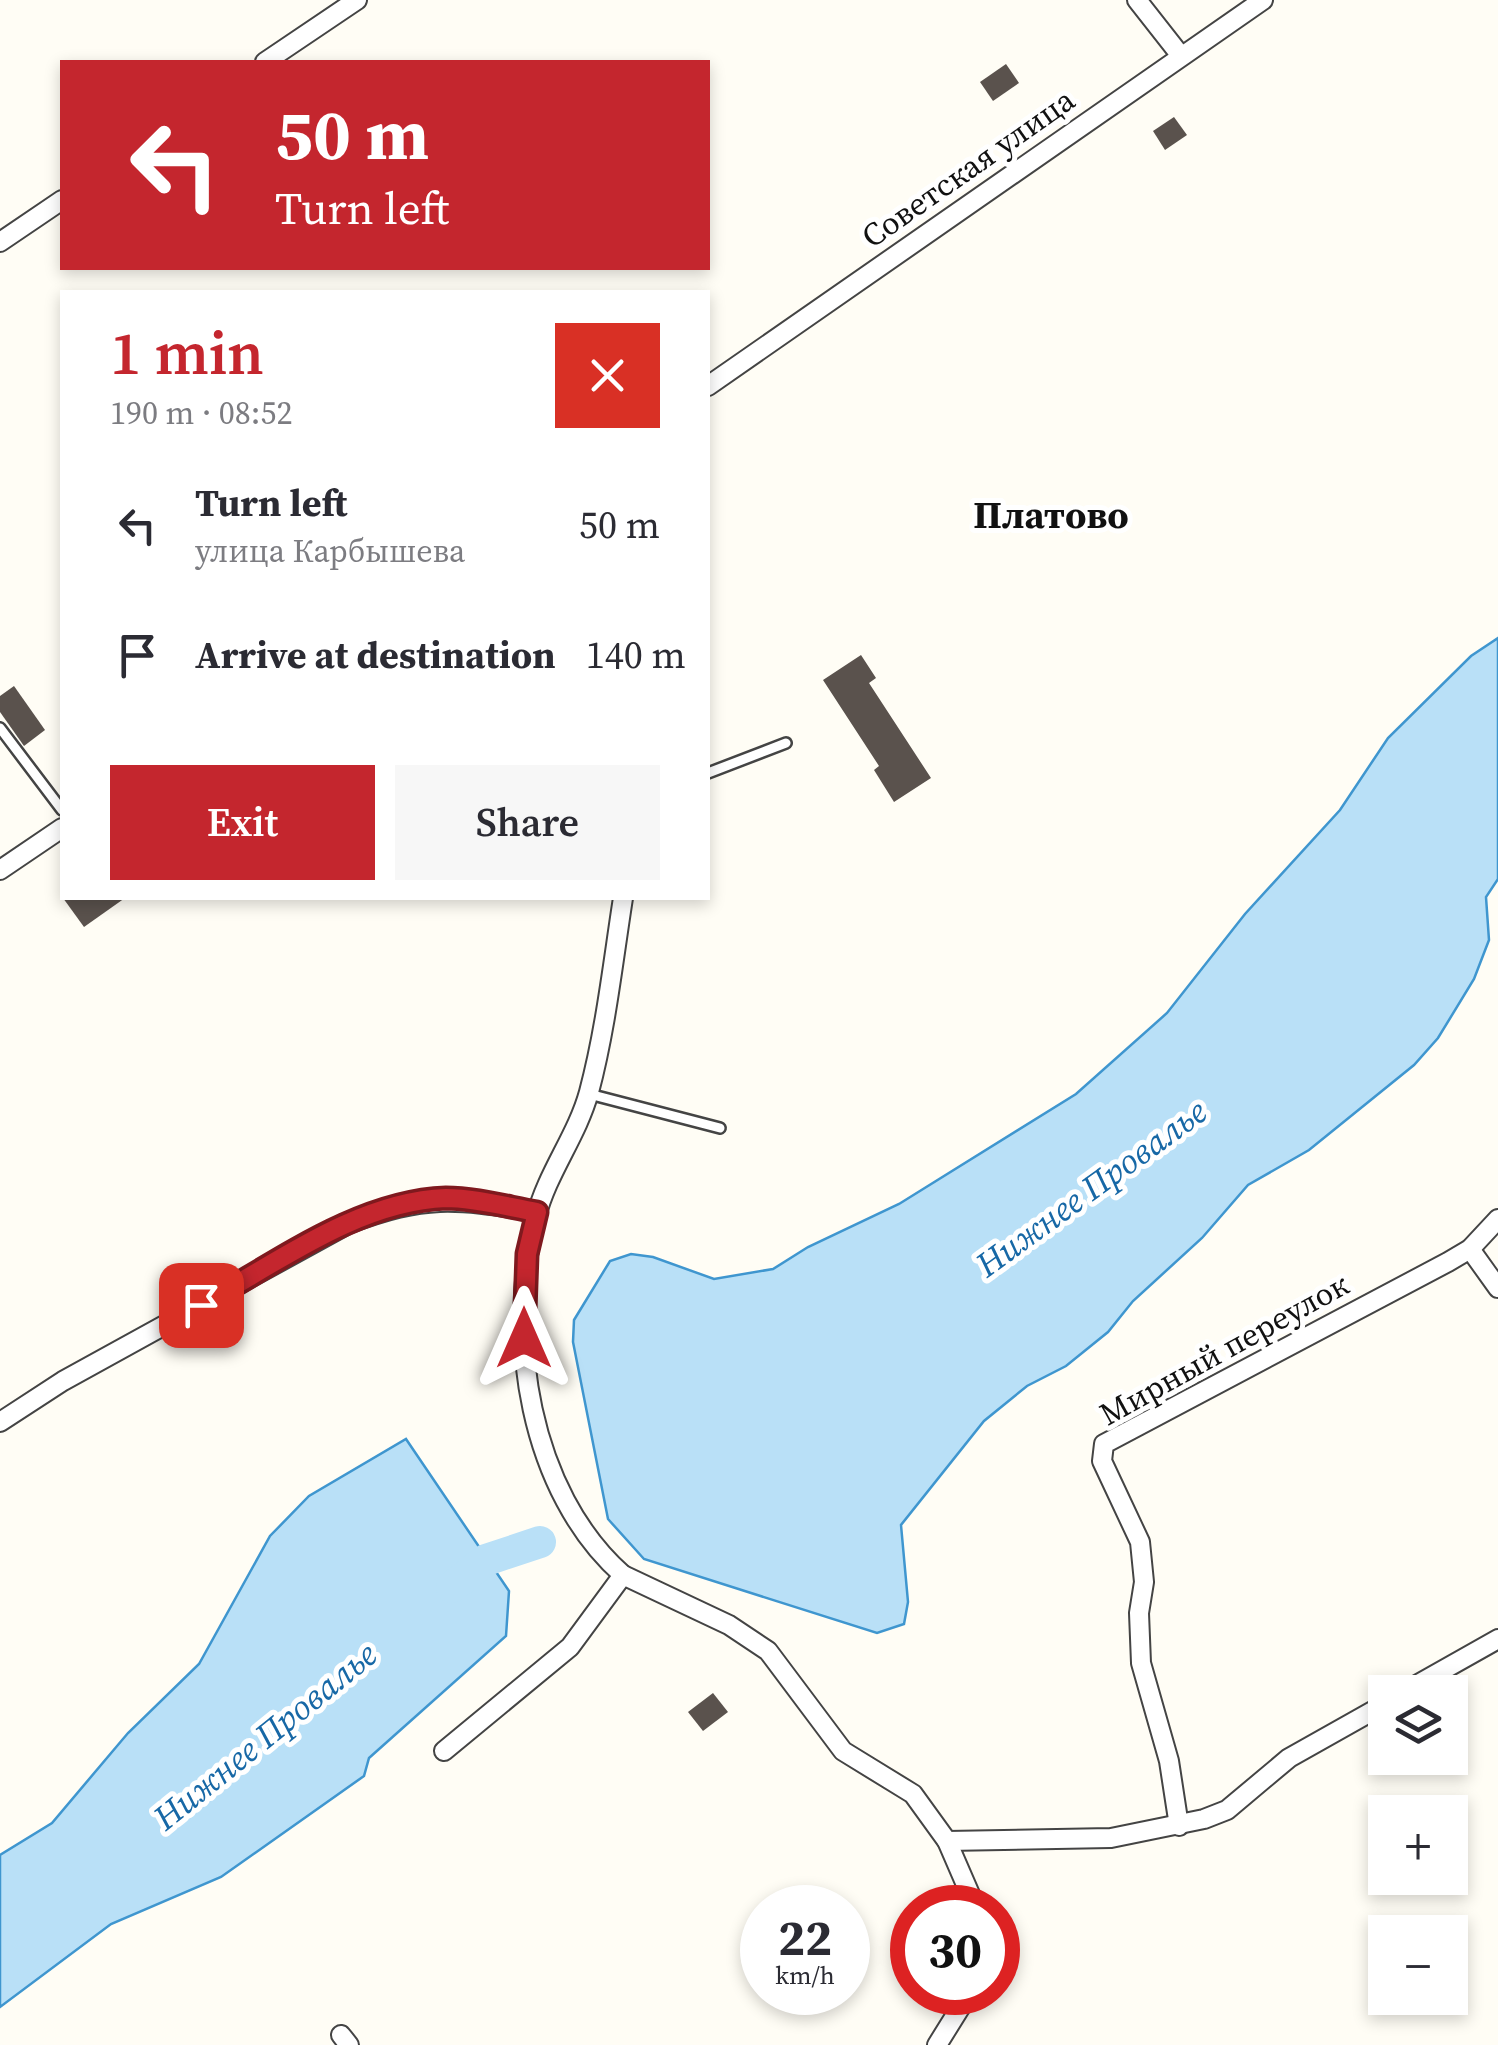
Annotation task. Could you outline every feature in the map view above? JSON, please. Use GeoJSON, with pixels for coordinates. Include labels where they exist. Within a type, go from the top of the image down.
{"type":"FeatureCollection","features":[{"type":"Feature","properties":{"kind":"street"},"geometry":{"type":"LineString","coordinates":[[268,60],[358,0]]}},
{"type":"Feature","properties":{"kind":"street"},"geometry":{"type":"LineString","coordinates":[[1137,0],[1181,56]]}},
{"type":"Feature","properties":{"kind":"street","name":"Советская улица"},"geometry":{"type":"LineString","coordinates":[[710,385],[1263,0]]}},
{"type":"Feature","properties":{"kind":"street"},"geometry":{"type":"LineString","coordinates":[[0,242],[60,201]]}},
{"type":"Feature","properties":{"kind":"street"},"geometry":{"type":"LineString","coordinates":[[0,870],[60,829]]}},
{"type":"Feature","properties":{"kind":"street"},"geometry":{"type":"LineString","coordinates":[[623,900],[588,1094],[537,1212],[524,1296],[524,1338],[538,1425],[550,1470],[573,1518],[602,1557],[624,1575],[730,1625],[768,1651],[843,1751],[913,1794],[947,1841],[966,1885]]}},
{"type":"Feature","properties":{"kind":"street"},"geometry":{"type":"LineString","coordinates":[[0,1422],[64,1382],[348,1224],[393,1207],[446,1198],[537,1212]]}},
{"type":"Feature","properties":{"kind":"street","name":"Мирный переулок"},"geometry":{"type":"LineString","coordinates":[[1180,1826],[1170,1761],[1141,1663],[1139,1612],[1144,1582],[1140,1542],[1102,1461],[1104,1444],[1470,1249],[1498,1219]]}},
{"type":"Feature","properties":{"kind":"street"},"geometry":{"type":"LineString","coordinates":[[1470,1249],[1498,1288]]}},
{"type":"Feature","properties":{"kind":"street"},"geometry":{"type":"LineString","coordinates":[[444,1751],[570,1647],[624,1575]]}},
{"type":"Feature","properties":{"kind":"street"},"geometry":{"type":"LineString","coordinates":[[1434,1675],[1498,1639]]}},
{"type":"Feature","properties":{"kind":"street"},"geometry":{"type":"LineString","coordinates":[[947,1841],[1078,1841],[1180,1826],[1227,1810],[1289,1758],[1368,1714]]}},
{"type":"Feature","properties":{"kind":"street"},"geometry":{"type":"LineString","coordinates":[[937,2045],[956,2015]]}},
{"type":"Feature","properties":{"kind":"lane"},"geometry":{"type":"LineString","coordinates":[[0,728],[60,807]]}},
{"type":"Feature","properties":{"kind":"lane"},"geometry":{"type":"LineString","coordinates":[[710,772],[786,743]]}},
{"type":"Feature","properties":{"kind":"lane"},"geometry":{"type":"LineString","coordinates":[[588,1094],[720,1128]]}},
{"type":"Feature","properties":{"kind":"water"},"geometry":{"type":"Polygon","coordinates":[[[1498,638],[1498,879],[1486,897],[1489,940],[1474,979],[1438,1038],[1414,1065],[1309,1150],[1248,1185],[1202,1238],[1133,1301],[1108,1332],[1066,1366],[1027,1386],[984,1421],[901,1525],[908,1602],[904,1624],[877,1633],[644,1559],[608,1519],[573,1342],[574,1320],[610,1261],[631,1254],[653,1257],[714,1279],[773,1269],[808,1247],[899,1204],[1076,1094],[1167,1013],[1245,914],[1340,810],[1388,738],[1471,656],[1498,638]]]}},
{"type":"Feature","properties":{"kind":"water"},"geometry":{"type":"Polygon","coordinates":[[[406,1439],[509,1591],[506,1636],[369,1758],[364,1776],[221,1877],[111,1924],[0,2007],[0,1855],[52,1823],[128,1733],[199,1664],[270,1536],[309,1496],[406,1439]]]}},
{"type":"Feature","properties":{"kind":"building"},"geometry":{"type":"Polygon","coordinates":[[[1006,64],[1019,83],[993,101],[980,82],[1006,64]]]}},
{"type":"Feature","properties":{"kind":"building"},"geometry":{"type":"Polygon","coordinates":[[[1174,117],[1187,135],[1165,150],[1153,131],[1174,117]]]}},
{"type":"Feature","properties":{"kind":"building"},"geometry":{"type":"Polygon","coordinates":[[[861,655],[876,678],[869,683],[931,778],[894,802],[874,770],[879,766],[823,680],[861,655]]]}},
{"type":"Feature","properties":{"kind":"building"},"geometry":{"type":"Polygon","coordinates":[[[14,686],[45,730],[24,746],[0,712],[0,696],[14,686]]]}},
{"type":"Feature","properties":{"kind":"building"},"geometry":{"type":"Polygon","coordinates":[[[64,900],[122,900],[84,927],[64,900]]]}},
{"type":"Feature","properties":{"kind":"building"},"geometry":{"type":"Polygon","coordinates":[[[713,1693],[728,1712],[703,1731],[688,1712],[713,1693]]]}},
{"type":"Feature","properties":{"kind":"waterway","name":"Нижнее Провалье"},"geometry":{"type":"LineString","coordinates":[[452,1587],[486,1560],[540,1542]]}},
{"type":"Feature","properties":{"kind":"district","name":"Платово"},"geometry":{"type":"Point","coordinates":[1051,515]}},
{"type":"Feature","properties":{"kind":"route"},"geometry":{"type":"LineString","coordinates":[[201,1305],[348,1224],[393,1207],[446,1198],[537,1212],[527,1254],[524,1338]]}}]}
